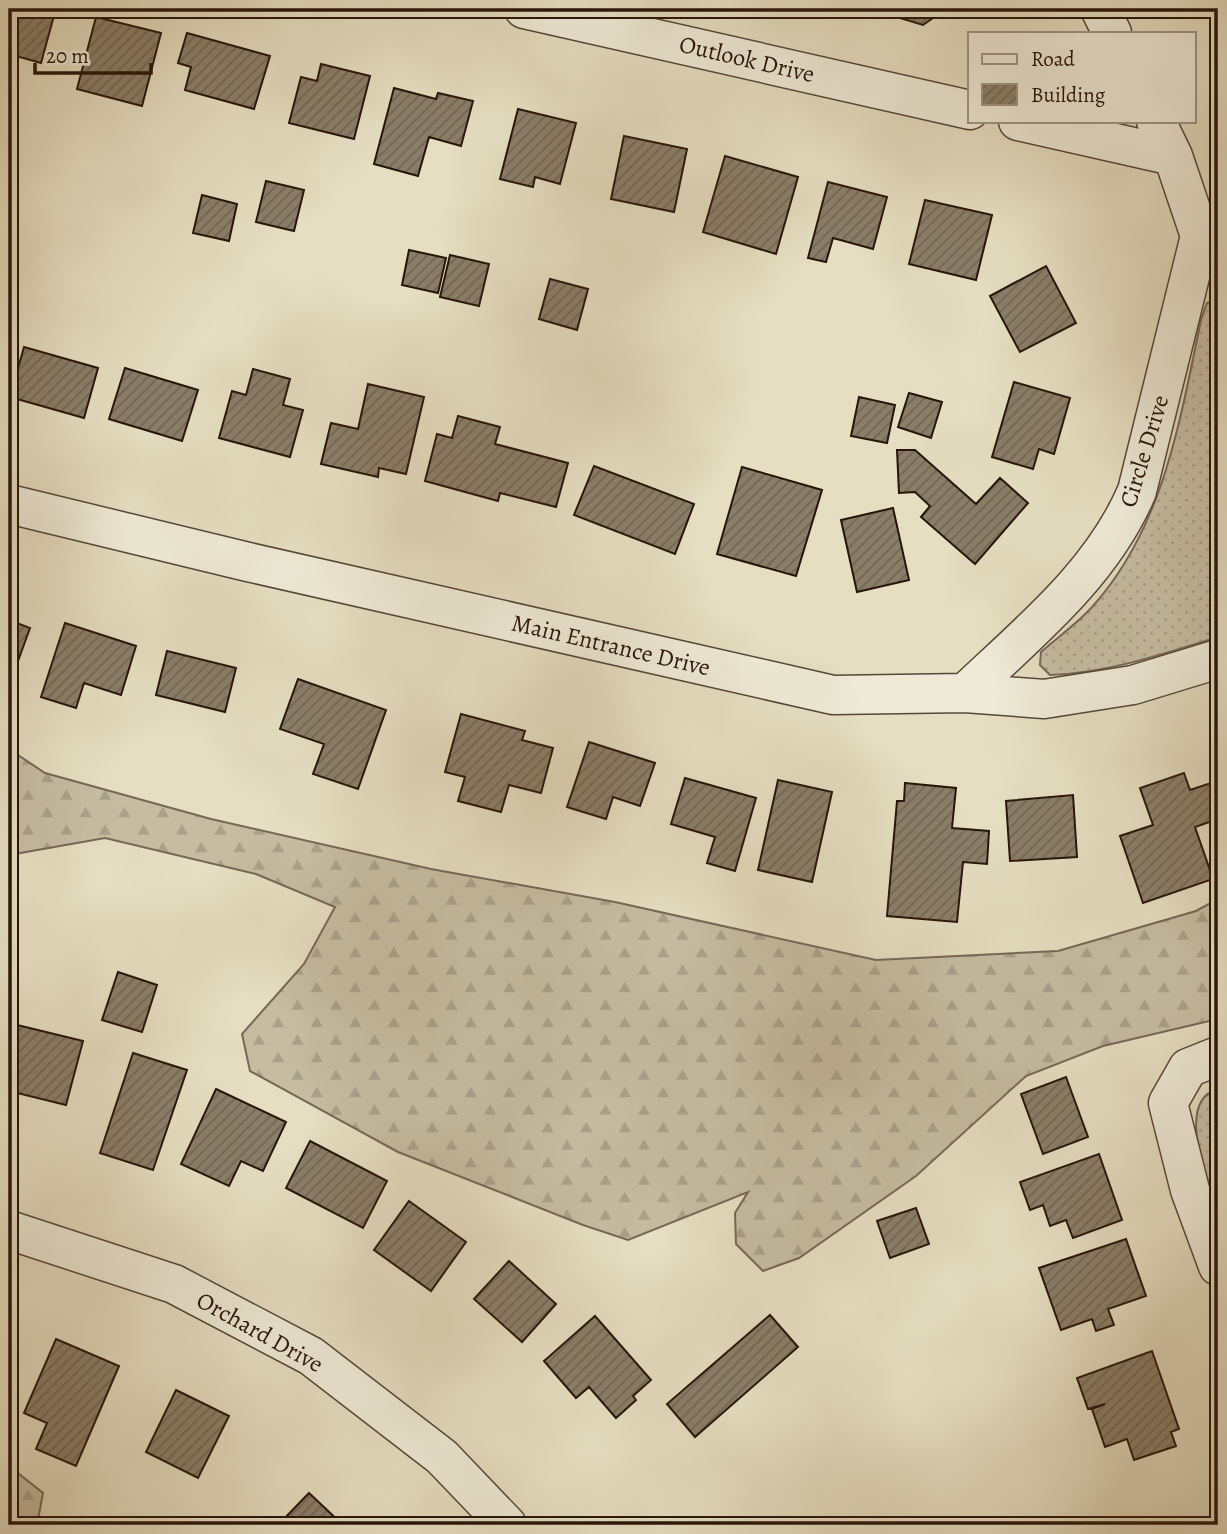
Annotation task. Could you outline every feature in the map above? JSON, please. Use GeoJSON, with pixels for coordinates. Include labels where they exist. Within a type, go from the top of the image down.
{"type":"FeatureCollection","features":[{"type":"Feature","properties":{"kind":"street","name":"Outlook Drive"},"geometry":{"type":"LineString","coordinates":[[524,9],[968,110]]}},
{"type":"Feature","properties":{"kind":"street"},"geometry":{"type":"LineString","coordinates":[[1100,9],[1112,32]]}},
{"type":"Feature","properties":{"kind":"street"},"geometry":{"type":"LineString","coordinates":[[1022,122],[1173,156]]}},
{"type":"Feature","properties":{"kind":"street"},"geometry":{"type":"LineString","coordinates":[[1156,122],[1209,245]]}},
{"type":"Feature","properties":{"kind":"street","name":"Circle Drive"},"geometry":{"type":"LineString","coordinates":[[965,693],[1073,589],[1128,512],[1137,491],[1209,245]]}},
{"type":"Feature","properties":{"kind":"street","name":"Main Entrance Drive"},"geometry":{"type":"LineString","coordinates":[[9,504],[248,562],[833,695],[965,693],[1044,699],[1132,685],[1218,659]]}},
{"type":"Feature","properties":{"kind":"street"},"geometry":{"type":"LineString","coordinates":[[1218,1056],[1188,1068],[1168,1102],[1190,1189],[1218,1266]]}},
{"type":"Feature","properties":{"kind":"street","name":"Orchard Drive"},"geometry":{"type":"LineString","coordinates":[[9,1230],[174,1284],[311,1356],[442,1457],[507,1525]]}},
{"type":"Feature","properties":{"kind":"green space"},"geometry":{"type":"Polygon","coordinates":[[[1218,298],[1218,637],[1114,667],[1050,675],[1040,665],[1041,652],[1093,606],[1117,575],[1137,542],[1153,507],[1176,433],[1201,320],[1207,303],[1218,298]]]}},
{"type":"Feature","properties":{"kind":"green space"},"geometry":{"type":"Polygon","coordinates":[[[9,749],[45,773],[211,819],[431,869],[615,902],[876,960],[1058,951],[1196,911],[1218,899],[1218,1019],[1103,1046],[1026,1076],[916,1176],[799,1258],[763,1271],[736,1244],[735,1213],[748,1192],[628,1240],[398,1152],[250,1071],[242,1034],[304,964],[335,907],[256,874],[105,838],[9,855],[9,749]]]}},
{"type":"Feature","properties":{"kind":"green space"},"geometry":{"type":"Polygon","coordinates":[[[1218,1089],[1218,1213],[1203,1165],[1196,1126],[1198,1110],[1205,1097],[1218,1089]]]}},
{"type":"Feature","properties":{"kind":"green space"},"geometry":{"type":"Polygon","coordinates":[[[9,1466],[43,1493],[37,1525],[9,1525],[9,1466]]]}},
{"type":"Feature","properties":{"kind":"building"},"geometry":{"type":"Polygon","coordinates":[[[9,9],[55,12],[41,63],[9,54],[9,9]]]}},
{"type":"Feature","properties":{"kind":"building"},"geometry":{"type":"Polygon","coordinates":[[[870,9],[946,9],[923,25],[870,9]]]}},
{"type":"Feature","properties":{"kind":"building"},"geometry":{"type":"Polygon","coordinates":[[[946,9],[976,9],[973,17],[946,9]]]}},
{"type":"Feature","properties":{"kind":"building"},"geometry":{"type":"Polygon","coordinates":[[[96,17],[161,33],[142,106],[77,89],[96,17]]]}},
{"type":"Feature","properties":{"kind":"building"},"geometry":{"type":"Polygon","coordinates":[[[187,33],[270,56],[254,109],[185,90],[191,67],[178,63],[187,33]]]}},
{"type":"Feature","properties":{"kind":"building"},"geometry":{"type":"Polygon","coordinates":[[[321,64],[370,76],[354,139],[289,123],[301,77],[317,81],[321,64]]]}},
{"type":"Feature","properties":{"kind":"building"},"geometry":{"type":"Polygon","coordinates":[[[394,88],[436,99],[438,93],[473,101],[461,146],[429,137],[418,176],[374,164],[394,88]]]}},
{"type":"Feature","properties":{"kind":"building"},"geometry":{"type":"Polygon","coordinates":[[[518,109],[576,123],[560,184],[535,177],[533,187],[500,179],[518,109]]]}},
{"type":"Feature","properties":{"kind":"building"},"geometry":{"type":"Polygon","coordinates":[[[624,136],[687,149],[674,212],[611,199],[624,136]]]}},
{"type":"Feature","properties":{"kind":"building"},"geometry":{"type":"Polygon","coordinates":[[[725,156],[798,177],[776,254],[703,232],[725,156]]]}},
{"type":"Feature","properties":{"kind":"building"},"geometry":{"type":"Polygon","coordinates":[[[266,181],[304,190],[294,231],[256,222],[266,181]]]}},
{"type":"Feature","properties":{"kind":"building"},"geometry":{"type":"Polygon","coordinates":[[[828,182],[887,197],[873,249],[833,238],[826,262],[808,258],[828,182]]]}},
{"type":"Feature","properties":{"kind":"building"},"geometry":{"type":"Polygon","coordinates":[[[202,195],[237,204],[229,241],[193,233],[202,195]]]}},
{"type":"Feature","properties":{"kind":"building"},"geometry":{"type":"Polygon","coordinates":[[[925,200],[992,215],[976,280],[909,264],[925,200]]]}},
{"type":"Feature","properties":{"kind":"building"},"geometry":{"type":"Polygon","coordinates":[[[409,250],[446,258],[438,293],[402,285],[409,250]]]}},
{"type":"Feature","properties":{"kind":"building"},"geometry":{"type":"Polygon","coordinates":[[[450,255],[489,264],[479,306],[440,297],[450,255]]]}},
{"type":"Feature","properties":{"kind":"building"},"geometry":{"type":"Polygon","coordinates":[[[1046,266],[1076,323],[1020,352],[990,296],[1046,266]]]}},
{"type":"Feature","properties":{"kind":"building"},"geometry":{"type":"Polygon","coordinates":[[[550,279],[588,289],[577,330],[539,319],[550,279]]]}},
{"type":"Feature","properties":{"kind":"building"},"geometry":{"type":"Polygon","coordinates":[[[24,347],[98,368],[84,418],[10,397],[24,347]]]}},
{"type":"Feature","properties":{"kind":"building"},"geometry":{"type":"Polygon","coordinates":[[[125,368],[198,390],[182,441],[109,419],[125,368]]]}},
{"type":"Feature","properties":{"kind":"building"},"geometry":{"type":"Polygon","coordinates":[[[253,369],[290,379],[283,405],[303,410],[290,457],[219,438],[232,391],[246,395],[253,369]]]}},
{"type":"Feature","properties":{"kind":"building"},"geometry":{"type":"Polygon","coordinates":[[[1014,382],[1070,398],[1054,454],[1039,449],[1033,469],[992,457],[1014,382]]]}},
{"type":"Feature","properties":{"kind":"building"},"geometry":{"type":"Polygon","coordinates":[[[368,384],[424,397],[406,474],[379,468],[378,477],[321,464],[331,423],[358,429],[368,384]]]}},
{"type":"Feature","properties":{"kind":"building"},"geometry":{"type":"Polygon","coordinates":[[[909,393],[942,402],[931,438],[898,427],[909,393]]]}},
{"type":"Feature","properties":{"kind":"building"},"geometry":{"type":"Polygon","coordinates":[[[859,397],[895,405],[887,443],[851,436],[859,397]]]}},
{"type":"Feature","properties":{"kind":"building"},"geometry":{"type":"Polygon","coordinates":[[[458,416],[500,427],[495,444],[568,463],[556,507],[500,493],[498,501],[425,481],[437,434],[452,438],[458,416]]]}},
{"type":"Feature","properties":{"kind":"building"},"geometry":{"type":"Polygon","coordinates":[[[897,450],[915,450],[976,504],[1000,478],[1028,503],[975,564],[921,517],[930,506],[915,492],[899,493],[897,450]]]}},
{"type":"Feature","properties":{"kind":"building"},"geometry":{"type":"Polygon","coordinates":[[[594,466],[694,504],[675,554],[574,515],[594,466]]]}},
{"type":"Feature","properties":{"kind":"building"},"geometry":{"type":"Polygon","coordinates":[[[742,467],[822,490],[796,576],[717,554],[742,467]]]}},
{"type":"Feature","properties":{"kind":"building"},"geometry":{"type":"Polygon","coordinates":[[[893,508],[909,580],[857,592],[841,520],[893,508]]]}},
{"type":"Feature","properties":{"kind":"building"},"geometry":{"type":"Polygon","coordinates":[[[9,620],[30,628],[10,683],[9,682],[9,620]]]}},
{"type":"Feature","properties":{"kind":"building"},"geometry":{"type":"Polygon","coordinates":[[[65,623],[136,646],[121,695],[84,683],[76,708],[41,697],[65,623]]]}},
{"type":"Feature","properties":{"kind":"building"},"geometry":{"type":"Polygon","coordinates":[[[167,651],[236,668],[225,712],[156,695],[167,651]]]}},
{"type":"Feature","properties":{"kind":"building"},"geometry":{"type":"Polygon","coordinates":[[[298,679],[386,710],[358,789],[313,774],[324,744],[280,729],[298,679]]]}},
{"type":"Feature","properties":{"kind":"building"},"geometry":{"type":"Polygon","coordinates":[[[461,714],[525,731],[522,740],[553,748],[541,793],[509,785],[501,812],[458,801],[465,777],[445,772],[461,714]]]}},
{"type":"Feature","properties":{"kind":"building"},"geometry":{"type":"Polygon","coordinates":[[[589,742],[655,763],[640,806],[613,797],[606,819],[567,807],[589,742]]]}},
{"type":"Feature","properties":{"kind":"building"},"geometry":{"type":"Polygon","coordinates":[[[1184,773],[1190,790],[1211,783],[1218,805],[1218,819],[1195,827],[1213,879],[1143,903],[1120,836],[1153,825],[1140,788],[1184,773]]]}},
{"type":"Feature","properties":{"kind":"building"},"geometry":{"type":"Polygon","coordinates":[[[685,778],[756,798],[735,871],[707,863],[715,837],[671,824],[685,778]]]}},
{"type":"Feature","properties":{"kind":"building"},"geometry":{"type":"Polygon","coordinates":[[[778,780],[832,792],[812,882],[758,870],[778,780]]]}},
{"type":"Feature","properties":{"kind":"building"},"geometry":{"type":"Polygon","coordinates":[[[905,783],[956,788],[952,828],[989,831],[987,864],[963,862],[957,922],[887,916],[897,801],[904,801],[905,783]]]}},
{"type":"Feature","properties":{"kind":"building"},"geometry":{"type":"Polygon","coordinates":[[[1073,795],[1077,857],[1010,861],[1006,801],[1073,795]]]}},
{"type":"Feature","properties":{"kind":"building"},"geometry":{"type":"Polygon","coordinates":[[[118,972],[157,985],[142,1032],[102,1020],[118,972]]]}},
{"type":"Feature","properties":{"kind":"building"},"geometry":{"type":"Polygon","coordinates":[[[9,1023],[83,1041],[66,1105],[9,1091],[9,1023]]]}},
{"type":"Feature","properties":{"kind":"building"},"geometry":{"type":"Polygon","coordinates":[[[133,1053],[187,1070],[153,1170],[100,1153],[133,1053]]]}},
{"type":"Feature","properties":{"kind":"building"},"geometry":{"type":"Polygon","coordinates":[[[1066,1077],[1088,1137],[1043,1154],[1021,1094],[1066,1077]]]}},
{"type":"Feature","properties":{"kind":"building"},"geometry":{"type":"Polygon","coordinates":[[[216,1089],[286,1122],[263,1171],[241,1161],[229,1186],[181,1164],[216,1089]]]}},
{"type":"Feature","properties":{"kind":"building"},"geometry":{"type":"Polygon","coordinates":[[[310,1141],[387,1181],[363,1228],[286,1188],[310,1141]]]}},
{"type":"Feature","properties":{"kind":"building"},"geometry":{"type":"Polygon","coordinates":[[[1099,1154],[1122,1220],[1073,1238],[1066,1220],[1050,1226],[1043,1205],[1030,1210],[1020,1182],[1099,1154]]]}},
{"type":"Feature","properties":{"kind":"building"},"geometry":{"type":"Polygon","coordinates":[[[409,1201],[466,1242],[431,1291],[374,1250],[409,1201]]]}},
{"type":"Feature","properties":{"kind":"building"},"geometry":{"type":"Polygon","coordinates":[[[916,1208],[929,1244],[890,1258],[877,1221],[916,1208]]]}},
{"type":"Feature","properties":{"kind":"building"},"geometry":{"type":"Polygon","coordinates":[[[1126,1239],[1146,1296],[1108,1309],[1114,1325],[1096,1331],[1092,1319],[1061,1330],[1039,1268],[1126,1239]]]}},
{"type":"Feature","properties":{"kind":"building"},"geometry":{"type":"Polygon","coordinates":[[[509,1261],[556,1304],[522,1342],[474,1299],[509,1261]]]}},
{"type":"Feature","properties":{"kind":"building"},"geometry":{"type":"Polygon","coordinates":[[[770,1315],[798,1347],[695,1437],[667,1404],[770,1315]]]}},
{"type":"Feature","properties":{"kind":"building"},"geometry":{"type":"Polygon","coordinates":[[[595,1316],[651,1380],[633,1396],[636,1400],[616,1418],[589,1387],[576,1398],[544,1361],[595,1316]]]}},
{"type":"Feature","properties":{"kind":"building"},"geometry":{"type":"Polygon","coordinates":[[[56,1339],[119,1366],[76,1466],[36,1449],[47,1423],[24,1413],[56,1339]]]}},
{"type":"Feature","properties":{"kind":"building"},"geometry":{"type":"Polygon","coordinates":[[[1152,1351],[1179,1429],[1171,1432],[1176,1446],[1134,1460],[1127,1439],[1105,1447],[1092,1409],[1105,1404],[1088,1409],[1077,1378],[1152,1351]]]}},
{"type":"Feature","properties":{"kind":"building"},"geometry":{"type":"Polygon","coordinates":[[[176,1390],[229,1416],[198,1478],[146,1452],[176,1390]]]}},
{"type":"Feature","properties":{"kind":"building"},"geometry":{"type":"Polygon","coordinates":[[[309,1493],[343,1525],[278,1525],[309,1493]]]}}]}
